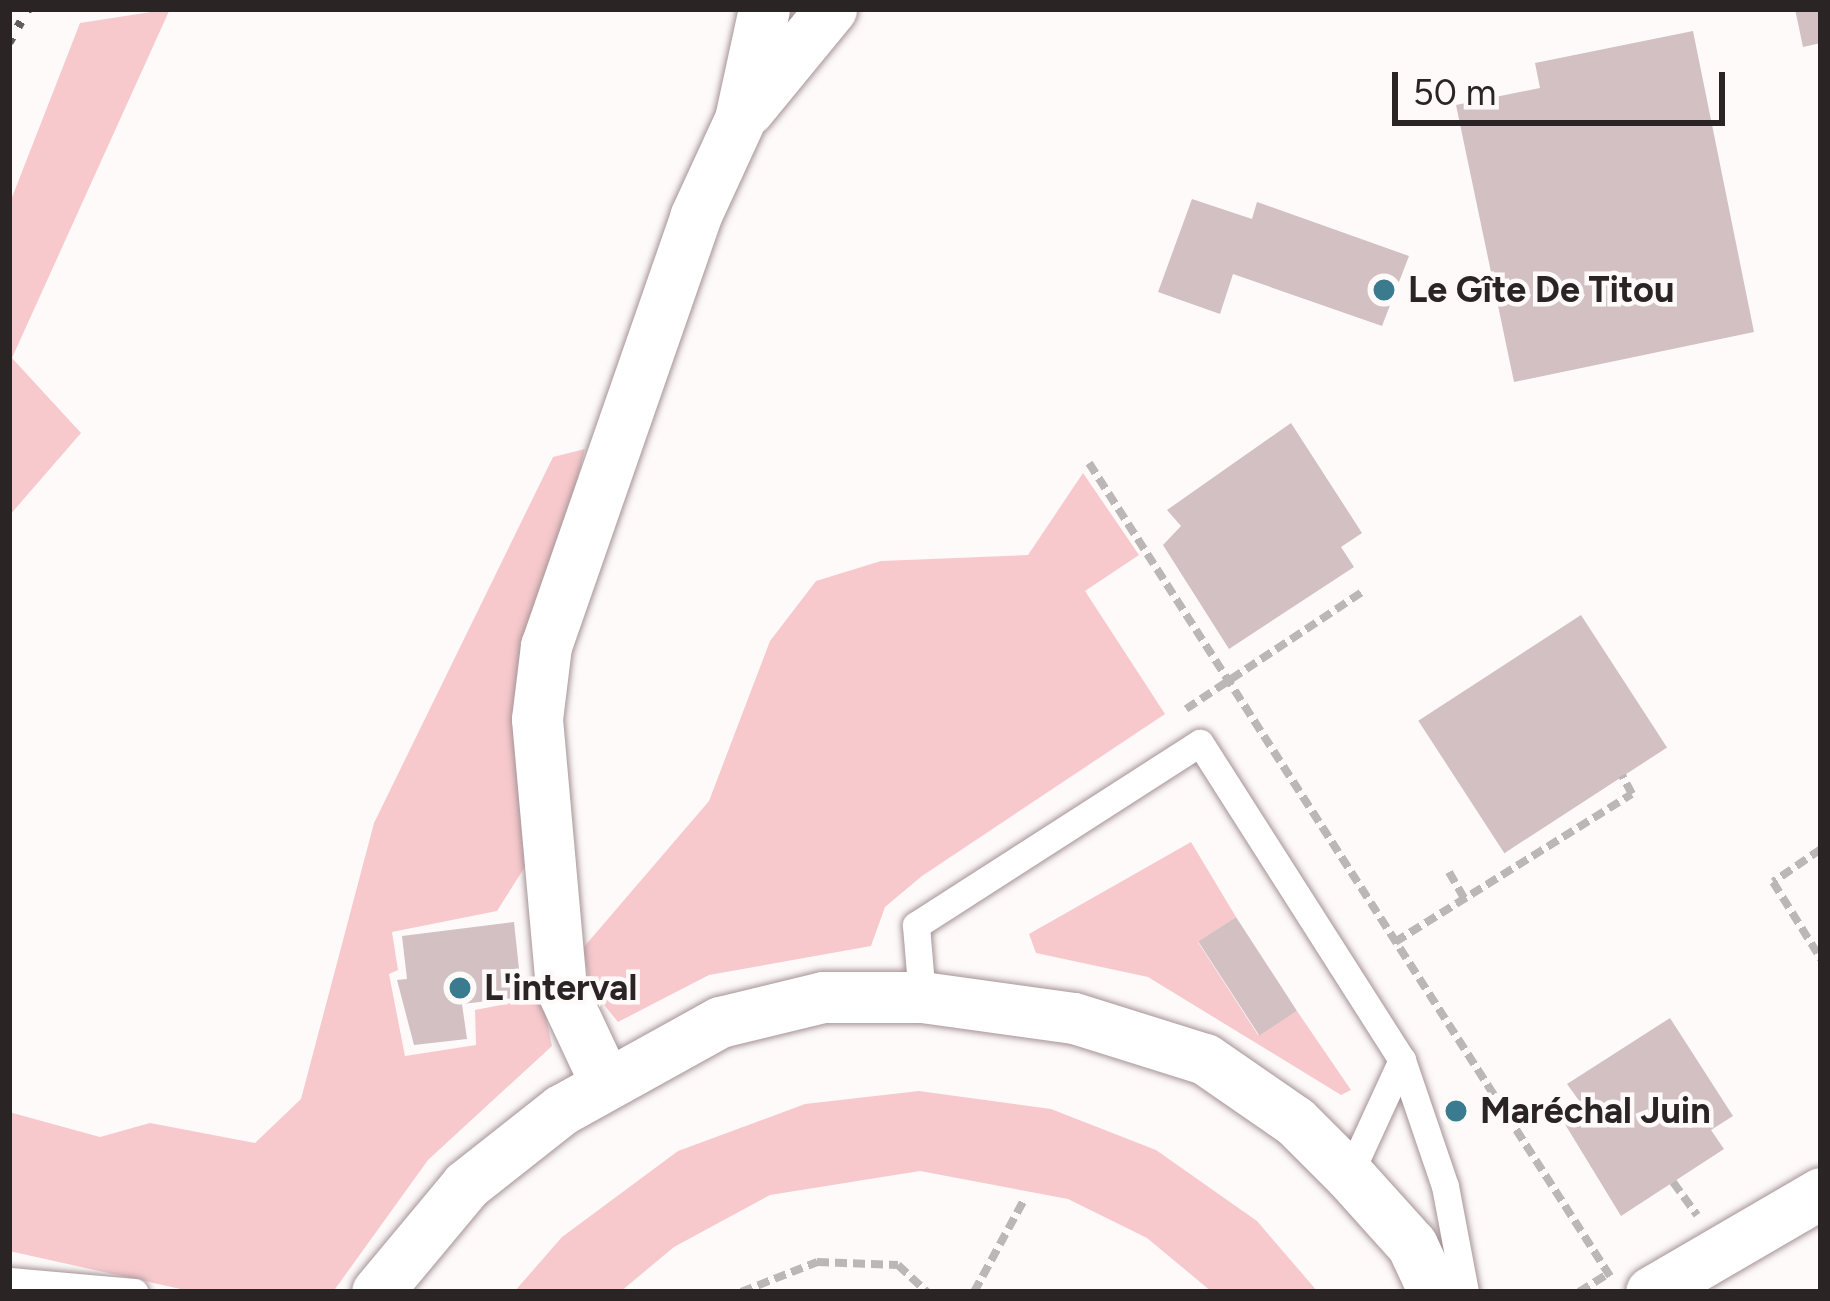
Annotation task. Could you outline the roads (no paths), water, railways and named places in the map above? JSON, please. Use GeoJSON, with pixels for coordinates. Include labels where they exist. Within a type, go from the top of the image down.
{"type":"FeatureCollection","features":[{"type":"Feature","properties":{"kind":"street"},"geometry":{"type":"LineString","coordinates":[[605,1082],[561,988],[537,719],[547,646],[695,217],[740,119],[764,9]]}},
{"type":"Feature","properties":{"kind":"street"},"geometry":{"type":"LineString","coordinates":[[740,119],[831,9]]}},
{"type":"Feature","properties":{"kind":"street"},"geometry":{"type":"LineString","coordinates":[[377,1292],[466,1186],[605,1082],[720,1022],[823,997],[922,998],[1074,1018],[1205,1059],[1294,1121],[1349,1175],[1412,1245],[1434,1292]]}},
{"type":"Feature","properties":{"kind":"street"},"geometry":{"type":"LineString","coordinates":[[1652,1292],[1821,1193]]}},
{"type":"Feature","properties":{"kind":"lane"},"geometry":{"type":"LineString","coordinates":[[922,998],[916,925],[1200,743],[1402,1060],[1445,1186],[1465,1292]]}},
{"type":"Feature","properties":{"kind":"lane"},"geometry":{"type":"LineString","coordinates":[[1349,1175],[1402,1060]]}},
{"type":"Feature","properties":{"kind":"lane"},"geometry":{"type":"LineString","coordinates":[[9,1281],[136,1292]]}},
{"type":"Feature","properties":{"kind":"railway"},"geometry":{"type":"LineString","coordinates":[[9,42],[28,9]]}},
{"type":"Feature","properties":{"kind":"place","name":"Le Gîte De Titou"},"geometry":{"type":"Point","coordinates":[1384,290]}},
{"type":"Feature","properties":{"kind":"place","name":"L'interval"},"geometry":{"type":"Point","coordinates":[460,988]}},
{"type":"Feature","properties":{"kind":"place","name":"Maréchal Juin"},"geometry":{"type":"Point","coordinates":[1456,1111]}}]}
